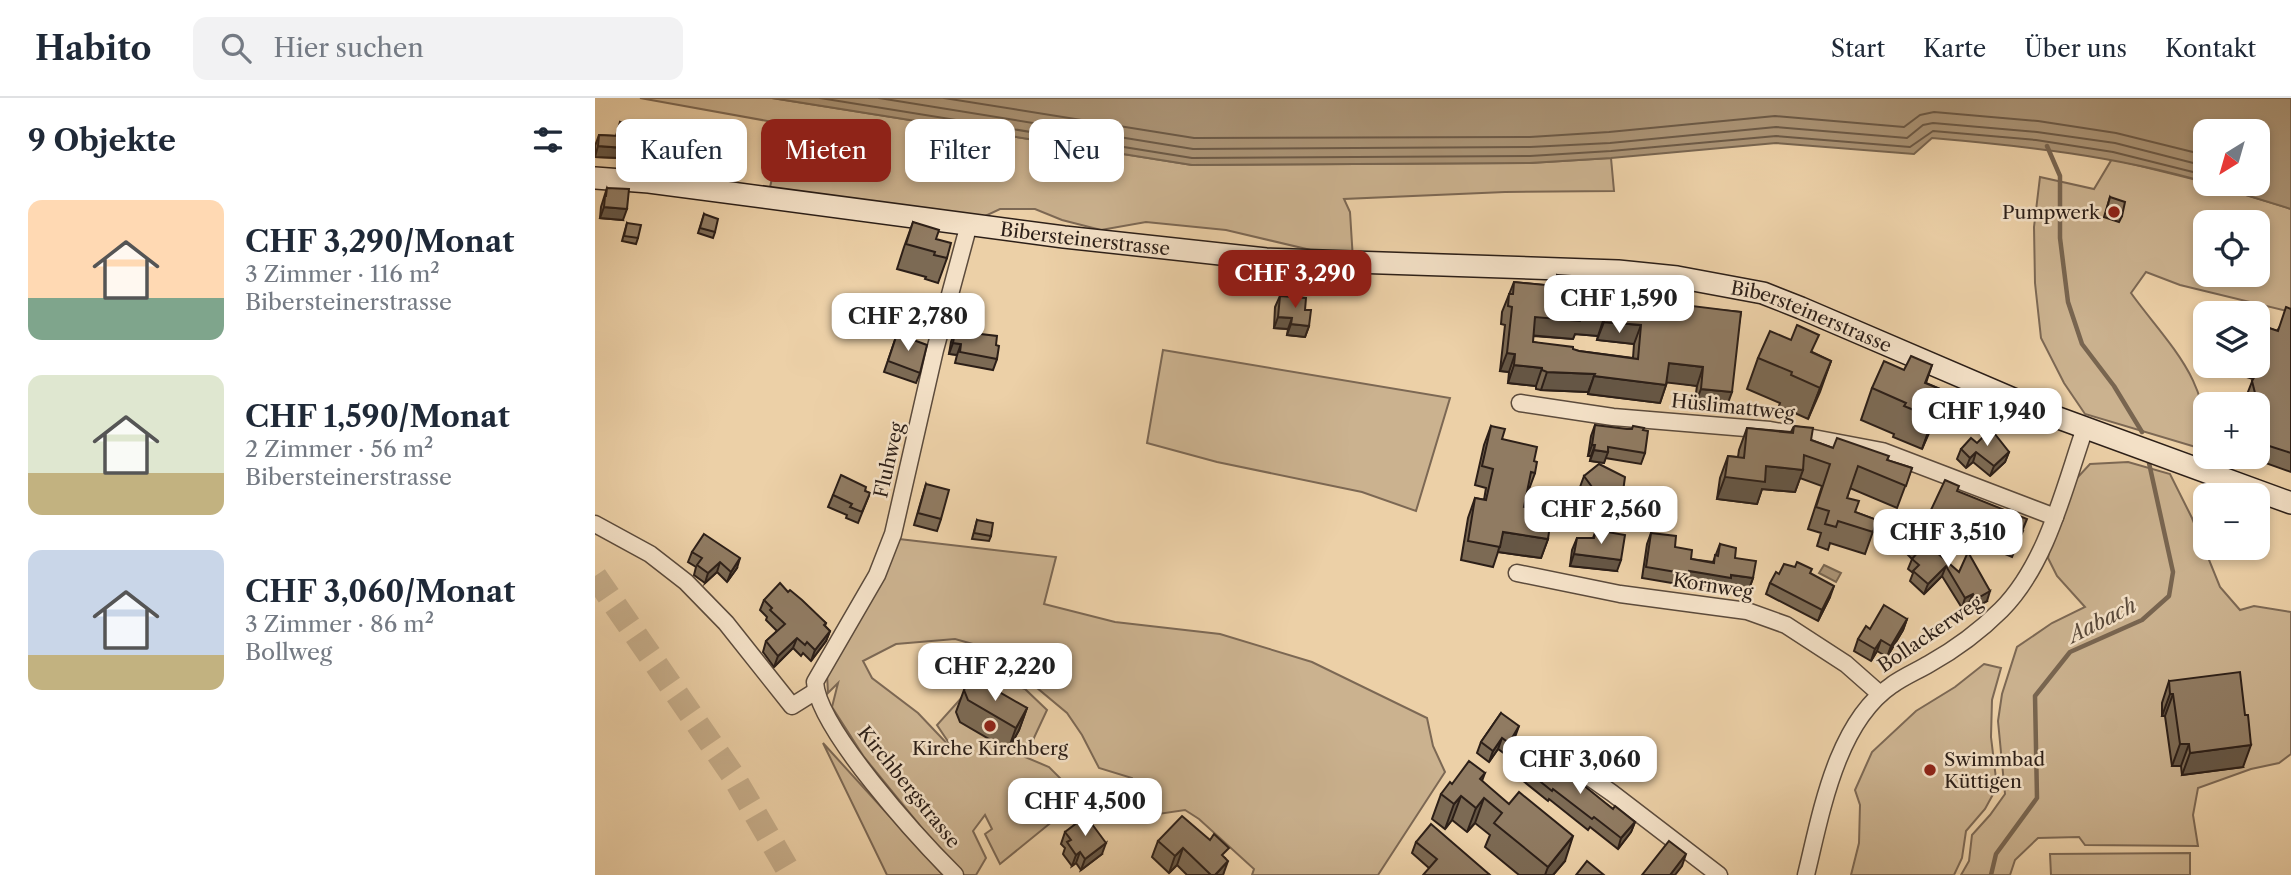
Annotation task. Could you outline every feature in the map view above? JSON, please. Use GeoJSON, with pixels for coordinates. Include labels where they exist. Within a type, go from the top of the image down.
{"type":"FeatureCollection","features":[{"type":"Feature","properties":{"kind":"main road","name":"Bibersteinerstrasse"},"geometry":{"type":"LineString","coordinates":[[595,178],[649,182],[1266,259],[1618,271],[1720,284],[1763,293],[1801,307],[2085,428],[2291,503]]}},
{"type":"Feature","properties":{"kind":"street","name":"Fluhweg"},"geometry":{"type":"LineString","coordinates":[[816,691],[815,682],[877,575],[893,534],[935,350],[969,224]]}},
{"type":"Feature","properties":{"kind":"street","name":"Hüslimattweg"},"geometry":{"type":"LineString","coordinates":[[1520,402],[1613,416],[1770,430],[1882,451],[2055,517]]}},
{"type":"Feature","properties":{"kind":"street","name":"Bollackerweg"},"geometry":{"type":"LineString","coordinates":[[1806,875],[1830,778],[1850,734],[1880,694],[1969,638],[2002,610],[2031,571],[2055,517],[2085,428]]}},
{"type":"Feature","properties":{"kind":"street"},"geometry":{"type":"LineString","coordinates":[[595,524],[650,554],[687,582],[726,623],[792,706],[816,691]]}},
{"type":"Feature","properties":{"kind":"street","name":"Kornweg"},"geometry":{"type":"LineString","coordinates":[[1517,573],[1620,594],[1747,611],[1792,629],[1846,664],[1880,694]]}},
{"type":"Feature","properties":{"kind":"street","name":"Kirchbergstrasse"},"geometry":{"type":"LineString","coordinates":[[816,691],[833,726],[858,765],[955,875]]}},
{"type":"Feature","properties":{"kind":"street"},"geometry":{"type":"LineString","coordinates":[[1552,751],[1719,875]]}},
{"type":"Feature","properties":{"kind":"shaded area"},"geometry":{"type":"Polygon","coordinates":[[[640,98],[772,98],[905,119],[905,182],[1015,182],[1015,137],[1029,139],[1029,182],[1124,182],[1124,154],[1192,165],[1530,163],[1611,158],[1614,191],[1505,192],[1344,199],[1350,212],[1353,260],[1226,230],[1146,222],[1101,230],[1062,220],[1035,209],[1000,209],[981,218],[769,192],[771,182],[891,182],[891,119],[761,120],[640,98]]]}},
{"type":"Feature","properties":{"kind":"shaded area"},"geometry":{"type":"Polygon","coordinates":[[[2112,159],[2193,179],[2193,196],[2249,196],[2291,209],[2291,312],[2270,307],[2270,301],[2246,301],[2180,285],[2146,272],[2131,293],[2172,346],[2195,385],[2197,392],[2193,392],[2193,446],[2085,414],[2064,383],[2041,338],[2035,283],[2034,227],[2040,177],[2094,189],[2112,159]]]}},
{"type":"Feature","properties":{"kind":"shaded area"},"geometry":{"type":"Polygon","coordinates":[[[1163,350],[1450,398],[1416,511],[1362,492],[1217,462],[1147,443],[1163,350]]]}},
{"type":"Feature","properties":{"kind":"shaded area"},"geometry":{"type":"Polygon","coordinates":[[[2128,462],[2170,474],[2193,520],[2193,560],[2209,560],[2220,587],[2240,610],[2254,606],[2291,612],[2291,754],[2279,763],[2251,769],[2198,788],[2193,815],[2198,846],[2085,845],[2079,837],[2038,838],[2015,860],[2010,875],[1961,875],[1969,861],[1972,835],[2005,794],[1998,721],[2002,694],[2017,647],[2052,623],[2085,607],[2057,576],[2048,558],[2055,517],[2064,492],[2090,464],[2128,462]]]}},
{"type":"Feature","properties":{"kind":"shaded area"},"geometry":{"type":"Polygon","coordinates":[[[899,539],[1056,557],[1044,604],[1115,622],[1220,634],[1312,662],[1427,718],[1433,746],[1445,772],[1378,875],[1252,875],[1254,869],[1199,819],[1185,810],[1145,816],[1132,778],[1099,768],[1067,713],[1012,667],[980,646],[955,639],[896,644],[863,661],[872,678],[918,713],[955,752],[937,725],[982,675],[1025,689],[1047,710],[1025,757],[1049,767],[1076,794],[1075,803],[1000,864],[985,834],[992,829],[985,815],[973,831],[986,858],[976,875],[964,875],[939,849],[864,757],[832,707],[838,683],[828,693],[827,674],[899,539]]]}},
{"type":"Feature","properties":{"kind":"shaded area","name":"Swimmbad Küttigen"},"geometry":{"type":"Polygon","coordinates":[[[1984,664],[2001,668],[1992,700],[1991,737],[1997,787],[1985,809],[1966,831],[1962,858],[1954,875],[1851,875],[1859,843],[1860,805],[1855,790],[1872,752],[1916,711],[1955,687],[1984,664]]]}},
{"type":"Feature","properties":{"kind":"shaded area"},"geometry":{"type":"Polygon","coordinates":[[[823,743],[943,875],[887,875],[823,743]]]}},
{"type":"Feature","properties":{"kind":"shaded area"},"geometry":{"type":"Polygon","coordinates":[[[2190,853],[2190,875],[2051,875],[2050,854],[2190,853]]]}},
{"type":"Feature","properties":{"kind":"water"},"geometry":{"type":"Polygon","coordinates":[[[772,98],[2291,98],[2291,209],[2249,196],[2270,196],[2270,119],[2193,119],[2193,179],[2070,153],[1932,138],[1914,154],[1776,143],[1530,163],[1192,165],[1124,154],[1124,119],[1029,119],[1029,139],[1015,137],[1015,119],[905,119],[772,98]]]}},
{"type":"Feature","properties":{"kind":"water"},"geometry":{"type":"Polygon","coordinates":[[[1824,565],[1841,573],[1836,582],[1819,573],[1824,565]]]}},
{"type":"Feature","properties":{"kind":"building"},"geometry":{"type":"Polygon","coordinates":[[[599,135],[616,136],[616,147],[598,146],[599,135]]]}},
{"type":"Feature","properties":{"kind":"building"},"geometry":{"type":"Polygon","coordinates":[[[607,188],[629,189],[627,209],[604,207],[607,188]]]}},
{"type":"Feature","properties":{"kind":"building"},"geometry":{"type":"Polygon","coordinates":[[[2110,197],[2125,202],[2122,216],[2106,212],[2110,197]]]}},
{"type":"Feature","properties":{"kind":"building"},"geometry":{"type":"Polygon","coordinates":[[[704,214],[718,219],[715,232],[700,228],[704,214]]]}},
{"type":"Feature","properties":{"kind":"building"},"geometry":{"type":"Polygon","coordinates":[[[913,222],[939,230],[936,239],[951,243],[947,258],[906,244],[913,222]]]}},
{"type":"Feature","properties":{"kind":"building"},"geometry":{"type":"Polygon","coordinates":[[[627,223],[641,225],[638,238],[624,236],[627,223]]]}},
{"type":"Feature","properties":{"kind":"building"},"geometry":{"type":"Polygon","coordinates":[[[1557,275],[1585,277],[1584,289],[1589,289],[1588,298],[1643,303],[1644,300],[1741,312],[1732,392],[1701,389],[1703,367],[1669,363],[1666,385],[1594,376],[1595,374],[1547,372],[1542,368],[1514,365],[1515,354],[1507,353],[1512,307],[1508,306],[1509,294],[1513,294],[1514,282],[1556,286],[1557,275]],[[1582,316],[1580,321],[1535,317],[1533,342],[1638,359],[1641,325],[1604,322],[1604,318],[1582,316]]]}},
{"type":"Feature","properties":{"kind":"building"},"geometry":{"type":"Polygon","coordinates":[[[1280,296],[1306,298],[1305,310],[1311,310],[1309,326],[1291,324],[1292,318],[1278,317],[1280,296]]]}},
{"type":"Feature","properties":{"kind":"building"},"geometry":{"type":"Polygon","coordinates":[[[2286,307],[2291,309],[2291,453],[2270,446],[2270,392],[2255,392],[2252,381],[2254,378],[2270,378],[2270,328],[2278,331],[2286,307]]]}},
{"type":"Feature","properties":{"kind":"building"},"geometry":{"type":"Polygon","coordinates":[[[1797,325],[1819,335],[1811,352],[1831,361],[1820,388],[1791,375],[1792,372],[1758,358],[1770,331],[1791,340],[1797,325]]]}},
{"type":"Feature","properties":{"kind":"building"},"geometry":{"type":"Polygon","coordinates":[[[955,331],[997,336],[997,359],[960,352],[961,344],[953,343],[955,331]]]}},
{"type":"Feature","properties":{"kind":"building"},"geometry":{"type":"Polygon","coordinates":[[[897,334],[927,345],[920,373],[888,361],[897,334]]]}},
{"type":"Feature","properties":{"kind":"building"},"geometry":{"type":"Polygon","coordinates":[[[1911,356],[1932,365],[1925,383],[1945,391],[1933,418],[1872,388],[1884,361],[1904,370],[1911,356]]]}},
{"type":"Feature","properties":{"kind":"building"},"geometry":{"type":"Polygon","coordinates":[[[1595,425],[1644,428],[1643,430],[1648,431],[1645,453],[1608,447],[1608,452],[1594,450],[1595,445],[1592,445],[1595,425]]]}},
{"type":"Feature","properties":{"kind":"building"},"geometry":{"type":"Polygon","coordinates":[[[1491,426],[1505,429],[1502,439],[1537,447],[1535,473],[1531,472],[1524,507],[1552,511],[1548,539],[1503,532],[1500,547],[1468,541],[1475,498],[1486,500],[1493,469],[1482,466],[1491,426]]]}},
{"type":"Feature","properties":{"kind":"building"},"geometry":{"type":"Polygon","coordinates":[[[1794,426],[1813,428],[1811,440],[1833,448],[1837,438],[1889,456],[1887,460],[1912,468],[1906,486],[1858,466],[1847,498],[1859,501],[1855,512],[1877,520],[1873,532],[1838,521],[1836,527],[1825,524],[1829,511],[1816,507],[1830,464],[1804,455],[1803,470],[1766,466],[1765,482],[1725,477],[1728,456],[1744,458],[1747,428],[1793,433],[1794,426]]]}},
{"type":"Feature","properties":{"kind":"building"},"geometry":{"type":"Polygon","coordinates":[[[1991,429],[2009,452],[1994,466],[1976,452],[1970,458],[1961,449],[1971,438],[1977,443],[1991,429]]]}},
{"type":"Feature","properties":{"kind":"building"},"geometry":{"type":"Polygon","coordinates":[[[1599,464],[1625,477],[1622,499],[1584,493],[1592,487],[1584,476],[1599,464]]]}},
{"type":"Feature","properties":{"kind":"building"},"geometry":{"type":"Polygon","coordinates":[[[841,475],[866,487],[865,491],[870,493],[862,512],[833,495],[841,475]]]}},
{"type":"Feature","properties":{"kind":"building"},"geometry":{"type":"Polygon","coordinates":[[[1945,480],[1959,486],[1957,491],[2027,519],[2016,546],[1931,510],[1945,480]]]}},
{"type":"Feature","properties":{"kind":"building"},"geometry":{"type":"Polygon","coordinates":[[[926,484],[949,490],[941,519],[918,513],[926,484]]]}},
{"type":"Feature","properties":{"kind":"building"},"geometry":{"type":"Polygon","coordinates":[[[977,520],[993,523],[991,536],[974,533],[977,520]]]}},
{"type":"Feature","properties":{"kind":"building"},"geometry":{"type":"Polygon","coordinates":[[[1596,530],[1625,535],[1621,560],[1574,554],[1577,538],[1594,538],[1596,530]]]}},
{"type":"Feature","properties":{"kind":"building"},"geometry":{"type":"Polygon","coordinates":[[[1917,530],[1929,540],[1927,544],[1959,572],[1968,552],[1990,591],[1976,599],[1973,594],[1965,598],[1946,566],[1928,584],[1913,571],[1919,565],[1912,559],[1919,551],[1911,545],[1917,530]]]}},
{"type":"Feature","properties":{"kind":"building"},"geometry":{"type":"Polygon","coordinates":[[[1651,533],[1676,536],[1675,547],[1692,550],[1691,559],[1714,563],[1720,544],[1736,548],[1735,558],[1756,561],[1753,578],[1731,575],[1731,578],[1689,571],[1688,574],[1646,567],[1651,533]]]}},
{"type":"Feature","properties":{"kind":"building"},"geometry":{"type":"Polygon","coordinates":[[[704,534],[740,558],[731,572],[720,562],[708,573],[697,565],[702,558],[692,552],[704,534]]]}},
{"type":"Feature","properties":{"kind":"building"},"geometry":{"type":"Polygon","coordinates":[[[1797,562],[1812,569],[1810,573],[1834,586],[1822,610],[1770,583],[1784,564],[1795,567],[1797,562]]]}},
{"type":"Feature","properties":{"kind":"building"},"geometry":{"type":"Polygon","coordinates":[[[780,583],[826,623],[824,625],[830,631],[815,650],[807,642],[805,645],[797,638],[778,656],[766,641],[785,624],[764,600],[780,583]]]}},
{"type":"Feature","properties":{"kind":"building"},"geometry":{"type":"Polygon","coordinates":[[[1884,605],[1907,619],[1891,646],[1881,640],[1875,649],[1858,639],[1866,626],[1870,629],[1884,605]]]}},
{"type":"Feature","properties":{"kind":"building"},"geometry":{"type":"Polygon","coordinates":[[[2240,672],[2251,745],[2190,753],[2189,744],[2180,744],[2169,681],[2240,672]]]}},
{"type":"Feature","properties":{"kind":"building"},"geometry":{"type":"Polygon","coordinates":[[[975,681],[1027,708],[1016,728],[968,700],[964,690],[967,683],[975,681]]]}},
{"type":"Feature","properties":{"kind":"building"},"geometry":{"type":"Polygon","coordinates":[[[1501,713],[1519,726],[1509,743],[1502,738],[1493,751],[1481,742],[1501,713]]]}},
{"type":"Feature","properties":{"kind":"building"},"geometry":{"type":"Polygon","coordinates":[[[1539,753],[1575,782],[1577,780],[1613,809],[1615,806],[1635,822],[1621,838],[1553,789],[1552,791],[1526,770],[1539,753]]]}},
{"type":"Feature","properties":{"kind":"building"},"geometry":{"type":"Polygon","coordinates":[[[1469,761],[1485,773],[1480,779],[1509,804],[1519,792],[1573,836],[1548,867],[1494,823],[1502,813],[1484,798],[1476,808],[1461,796],[1454,804],[1441,794],[1469,761]]]}},
{"type":"Feature","properties":{"kind":"building"},"geometry":{"type":"Polygon","coordinates":[[[1086,816],[1106,843],[1085,859],[1080,852],[1076,855],[1067,842],[1071,840],[1065,832],[1086,816]]]}},
{"type":"Feature","properties":{"kind":"building"},"geometry":{"type":"Polygon","coordinates":[[[1182,816],[1210,840],[1214,834],[1229,848],[1222,855],[1228,861],[1215,875],[1211,875],[1183,848],[1175,856],[1158,841],[1182,816]]]}},
{"type":"Feature","properties":{"kind":"building"},"geometry":{"type":"Polygon","coordinates":[[[1431,824],[1490,875],[1423,875],[1437,859],[1416,842],[1431,824]]]}},
{"type":"Feature","properties":{"kind":"building"},"geometry":{"type":"Polygon","coordinates":[[[1669,841],[1686,854],[1670,875],[1642,875],[1669,841]]]}},
{"type":"Feature","properties":{"kind":"building"},"geometry":{"type":"Polygon","coordinates":[[[1587,861],[1604,875],[1576,875],[1587,861]]]}},
{"type":"Feature","properties":{"kind":"waterway","name":"Aabach"},"geometry":{"type":"LineString","coordinates":[[2047,146],[2060,176],[2060,238],[2068,302],[2082,344],[2114,386],[2142,432]]}},
{"type":"Feature","properties":{"kind":"waterway","name":"Aabach"},"geometry":{"type":"LineString","coordinates":[[1991,875],[1996,854],[2037,798],[2035,696],[2070,652],[2142,620],[2169,596],[2173,572],[2149,463]]}},
{"type":"Feature","properties":{"kind":"tunnel"},"geometry":{"type":"LineString","coordinates":[[595,576],[732,774],[791,875]]}},
{"type":"Feature","properties":{"kind":"place","name":"Pumpwerk"},"geometry":{"type":"Point","coordinates":[2114,212]}},
{"type":"Feature","properties":{"kind":"place","name":"Kirche Kirchberg"},"geometry":{"type":"Point","coordinates":[990,726]}},
{"type":"Feature","properties":{"kind":"place","name":"Swimmbad Küttigen"},"geometry":{"type":"Point","coordinates":[1930,770]}}]}
